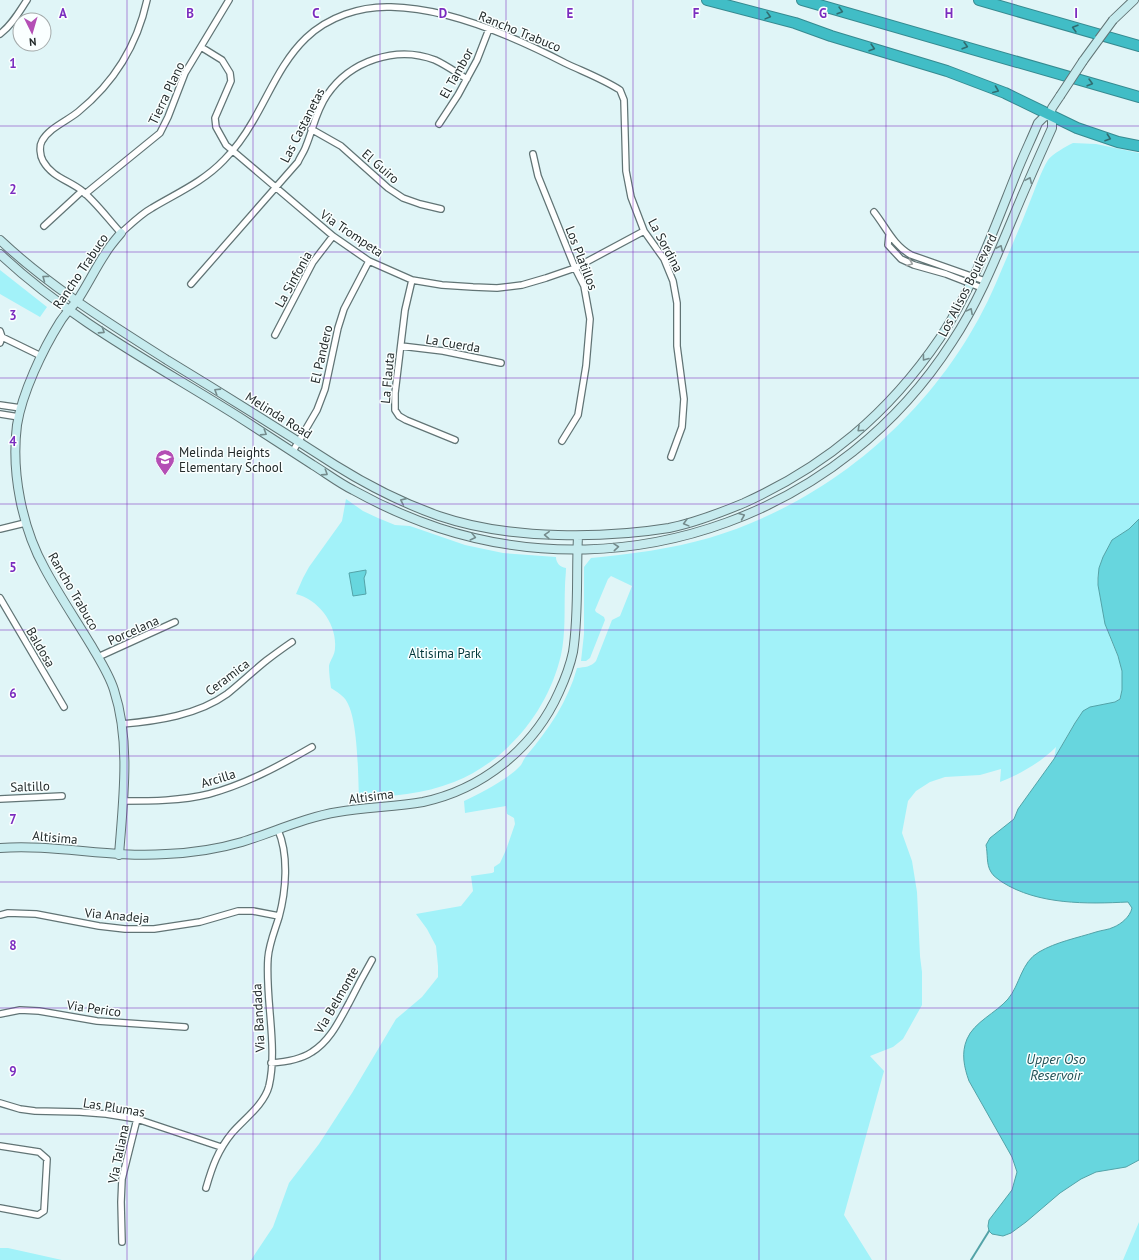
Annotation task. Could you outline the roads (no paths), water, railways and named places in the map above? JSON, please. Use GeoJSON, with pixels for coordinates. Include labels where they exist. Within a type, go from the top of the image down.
{"type":"FeatureCollection","features":[{"type":"Feature","properties":{"kind":"highway"},"geometry":{"type":"LineString","coordinates":[[707,0],[795,23],[831,36],[947,70],[1005,93],[1077,128],[1118,142],[1139,146]]}},
{"type":"Feature","properties":{"kind":"highway"},"geometry":{"type":"LineString","coordinates":[[802,0],[1139,97]]}},
{"type":"Feature","properties":{"kind":"highway"},"geometry":{"type":"LineString","coordinates":[[979,0],[1139,46]]}},
{"type":"Feature","properties":{"kind":"main road","name":"Los Alisos Boulevard"},"geometry":{"type":"LineString","coordinates":[[577,549],[618,547],[656,542],[710,529],[768,505],[814,481],[829,471],[872,437],[894,416],[924,383],[953,341],[984,284],[1052,128],[1052,120],[1050,115],[1052,108],[1083,61],[1113,20],[1134,0]]}},
{"type":"Feature","properties":{"kind":"main road","name":"Los Alisos Boulevard"},"geometry":{"type":"LineString","coordinates":[[578,536],[626,533],[670,527],[725,511],[794,478],[853,436],[889,402],[913,374],[939,338],[957,309],[1004,206],[1016,173],[1038,123],[1044,117],[1050,115]]}},
{"type":"Feature","properties":{"kind":"main road","name":"Rancho Trabuco"},"geometry":{"type":"LineString","coordinates":[[119,855],[124,763],[122,724],[114,689],[98,657],[44,568],[25,523],[19,494],[16,446],[21,408],[41,356],[60,321],[76,301],[106,253],[121,233]]}},
{"type":"Feature","properties":{"kind":"main road","name":"Melinda Road"},"geometry":{"type":"LineString","coordinates":[[0,240],[30,266],[76,301],[124,333],[360,480],[400,500],[438,516],[459,522],[517,533],[578,536]]}},
{"type":"Feature","properties":{"kind":"main road","name":"Melinda Road"},"geometry":{"type":"LineString","coordinates":[[0,254],[19,271],[69,310],[350,489],[395,511],[435,526],[474,537],[536,547],[577,549]]}},
{"type":"Feature","properties":{"kind":"main road","name":"Altisima"},"geometry":{"type":"LineString","coordinates":[[0,848],[22,846],[119,855],[166,854],[203,850],[240,843],[314,818],[337,812],[422,802],[445,796],[472,785],[497,770],[516,754],[529,740],[549,713],[566,677],[576,630],[578,536]]}},
{"type":"Feature","properties":{"kind":"street"},"geometry":{"type":"LineString","coordinates":[[0,34],[6,30],[27,0]]}},
{"type":"Feature","properties":{"kind":"street"},"geometry":{"type":"LineString","coordinates":[[121,233],[74,185],[60,179],[50,171],[42,160],[40,152],[42,141],[48,134],[96,97],[112,78],[134,42],[143,17],[147,0]]}},
{"type":"Feature","properties":{"kind":"street","name":"Tierra Plano"},"geometry":{"type":"LineString","coordinates":[[44,226],[83,193],[160,133],[185,74],[229,0]]}},
{"type":"Feature","properties":{"kind":"street","name":"Rancho Trabuco"},"geometry":{"type":"LineString","coordinates":[[121,233],[151,208],[188,189],[223,162],[252,123],[284,64],[307,38],[326,23],[346,13],[368,8],[389,6],[413,8],[454,18],[489,29],[541,51],[609,83],[620,90]]}},
{"type":"Feature","properties":{"kind":"street","name":"El Tambor"},"geometry":{"type":"LineString","coordinates":[[439,124],[477,60],[489,29]]}},
{"type":"Feature","properties":{"kind":"street","name":"Via Trompeta"},"geometry":{"type":"LineString","coordinates":[[201,47],[222,60],[230,73],[231,81],[215,118],[216,127],[226,145],[333,236],[369,261],[412,280],[442,285],[498,288],[522,285],[575,268],[644,231]]}},
{"type":"Feature","properties":{"kind":"street","name":"Las Castanetas"},"geometry":{"type":"LineString","coordinates":[[191,284],[298,162],[306,147],[317,114],[327,95],[336,84],[355,68],[377,58],[390,55],[419,56],[436,61],[467,79]]}},
{"type":"Feature","properties":{"kind":"street","name":"La Sordina"},"geometry":{"type":"LineString","coordinates":[[620,90],[624,100],[626,171],[631,197],[644,231],[664,259],[673,281],[677,303],[678,346],[684,399],[682,427],[671,457]]}},
{"type":"Feature","properties":{"kind":"street","name":"El Guiro"},"geometry":{"type":"LineString","coordinates":[[311,129],[341,146],[388,188],[403,198],[441,209]]}},
{"type":"Feature","properties":{"kind":"street","name":"Los Platillos"},"geometry":{"type":"LineString","coordinates":[[533,154],[538,176],[575,268],[584,286],[590,319],[586,366],[578,415],[562,441]]}},
{"type":"Feature","properties":{"kind":"street"},"geometry":{"type":"LineString","coordinates":[[874,212],[884,224],[888,235],[901,250],[971,280],[984,284]]}},
{"type":"Feature","properties":{"kind":"street","name":"La Sinfonia"},"geometry":{"type":"LineString","coordinates":[[275,335],[313,262],[333,236]]}},
{"type":"Feature","properties":{"kind":"street","name":"El Pandero"},"geometry":{"type":"LineString","coordinates":[[292,452],[317,410],[325,389],[338,328],[344,309],[369,261]]}},
{"type":"Feature","properties":{"kind":"street","name":"La Flauta"},"geometry":{"type":"LineString","coordinates":[[412,280],[405,310],[395,393],[395,410],[399,416],[406,420],[455,440]]}},
{"type":"Feature","properties":{"kind":"street"},"geometry":{"type":"LineString","coordinates":[[0,331],[1,340],[41,356]]}},
{"type":"Feature","properties":{"kind":"street","name":"La Cuerda"},"geometry":{"type":"LineString","coordinates":[[401,346],[443,351],[501,363]]}},
{"type":"Feature","properties":{"kind":"street"},"geometry":{"type":"LineString","coordinates":[[0,405],[21,408]]}},
{"type":"Feature","properties":{"kind":"street"},"geometry":{"type":"LineString","coordinates":[[0,414],[19,417]]}},
{"type":"Feature","properties":{"kind":"street"},"geometry":{"type":"LineString","coordinates":[[0,529],[25,523]]}},
{"type":"Feature","properties":{"kind":"street","name":"Baldosa"},"geometry":{"type":"LineString","coordinates":[[0,598],[64,706]]}},
{"type":"Feature","properties":{"kind":"street","name":"Porcelana"},"geometry":{"type":"LineString","coordinates":[[98,657],[176,622]]}},
{"type":"Feature","properties":{"kind":"street","name":"Ceramica"},"geometry":{"type":"LineString","coordinates":[[122,724],[163,718],[190,712],[210,704],[226,694],[268,659],[292,642]]}},
{"type":"Feature","properties":{"kind":"street","name":"Arcilla"},"geometry":{"type":"LineString","coordinates":[[123,801],[162,800],[207,795],[243,782],[272,769],[312,747]]}},
{"type":"Feature","properties":{"kind":"street","name":"Saltillo"},"geometry":{"type":"LineString","coordinates":[[0,799],[62,796]]}},
{"type":"Feature","properties":{"kind":"street","name":"Via Bandada"},"geometry":{"type":"LineString","coordinates":[[206,1188],[211,1169],[221,1147],[260,1103],[269,1087],[272,1051],[267,981],[268,962],[284,895],[284,856],[282,838],[278,830]]}},
{"type":"Feature","properties":{"kind":"street","name":"Via Anadeja"},"geometry":{"type":"LineString","coordinates":[[0,915],[8,913],[36,914],[99,926],[125,929],[154,929],[200,922],[238,911],[279,916]]}},
{"type":"Feature","properties":{"kind":"street","name":"Via Belmonte"},"geometry":{"type":"LineString","coordinates":[[271,1064],[302,1058],[313,1052],[324,1042],[334,1031],[372,960]]}},
{"type":"Feature","properties":{"kind":"street","name":"Via Perico"},"geometry":{"type":"LineString","coordinates":[[0,1014],[20,1010],[40,1011],[97,1021],[185,1027]]}},
{"type":"Feature","properties":{"kind":"street","name":"Las Plumas"},"geometry":{"type":"LineString","coordinates":[[0,1103],[27,1110],[100,1114],[137,1120],[221,1147]]}},
{"type":"Feature","properties":{"kind":"street","name":"Via Taliana"},"geometry":{"type":"LineString","coordinates":[[122,1242],[122,1179],[137,1120]]}},
{"type":"Feature","properties":{"kind":"street"},"geometry":{"type":"LineString","coordinates":[[0,1146],[39,1152],[47,1159],[44,1211],[38,1215],[0,1208]]}},
{"type":"Feature","properties":{"kind":"water","name":"Upper Oso Reservoir"},"geometry":{"type":"Polygon","coordinates":[[[1139,519],[1139,1160],[1126,1167],[1096,1172],[1081,1179],[1060,1193],[1011,1233],[1003,1236],[992,1234],[989,1231],[989,1220],[1012,1190],[1017,1172],[1012,1157],[969,1081],[964,1060],[964,1050],[967,1039],[970,1033],[980,1023],[1008,999],[1024,968],[1033,956],[1059,943],[1117,926],[1127,917],[1132,908],[1128,902],[1080,903],[1047,899],[1016,890],[1002,882],[989,869],[986,845],[990,838],[1014,819],[1018,809],[1054,759],[1083,711],[1090,707],[1115,702],[1120,699],[1122,690],[1122,671],[1118,656],[1105,624],[1098,585],[1099,568],[1112,540],[1129,529],[1139,519]]]}},
{"type":"Feature","properties":{"kind":"water"},"geometry":{"type":"Polygon","coordinates":[[[366,570],[364,578],[366,594],[353,596],[349,573],[366,570]]]}},
{"type":"Feature","properties":{"kind":"waterway"},"geometry":{"type":"LineString","coordinates":[[971,1260],[989,1231]]}},
{"type":"Feature","properties":{"kind":"place","name":"Melinda Heights Elementary School"},"geometry":{"type":"Point","coordinates":[165,476]}},
{"type":"Feature","properties":{"kind":"park label","name":"Altisima Park"},"geometry":{"type":"Point","coordinates":[445,653]}}]}
